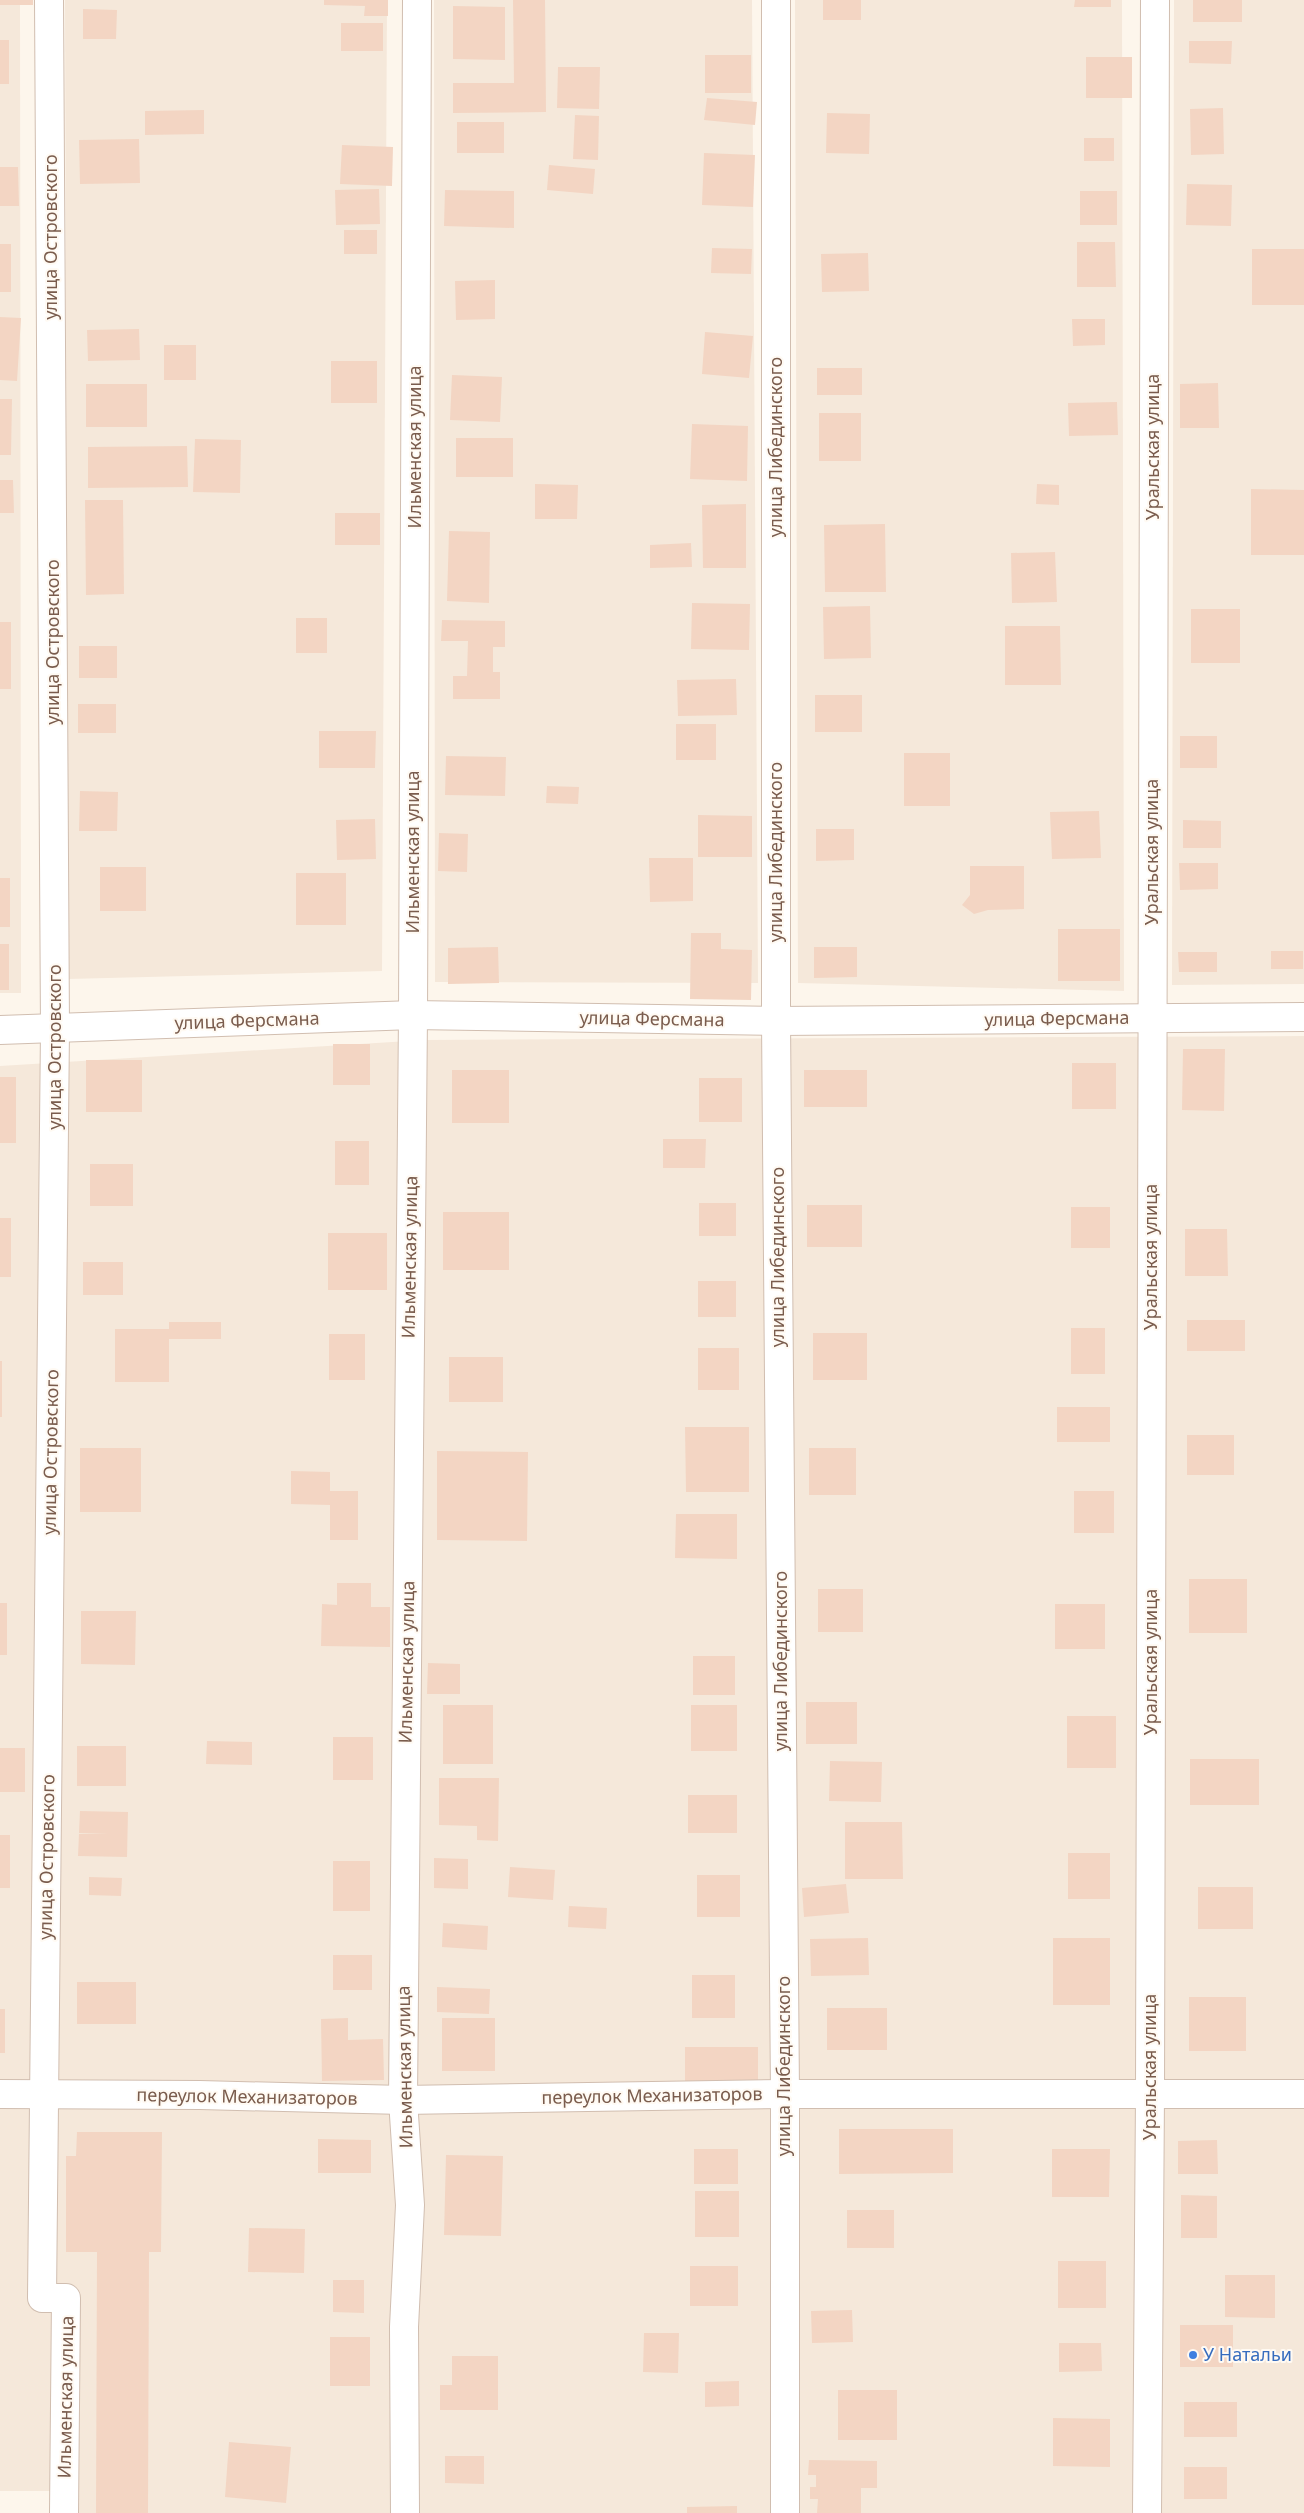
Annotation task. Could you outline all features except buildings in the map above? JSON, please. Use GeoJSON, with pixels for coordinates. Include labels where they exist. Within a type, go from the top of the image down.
{"type":"FeatureCollection","features":[{"type":"Feature","properties":{"kind":"street","name":"улица Островского"},"geometry":{"type":"LineString","coordinates":[[44,2094],[55,1029],[49,0]]}},
{"type":"Feature","properties":{"kind":"street","name":"Ильменская улица"},"geometry":{"type":"LineString","coordinates":[[405,2513],[404,2327],[410,2205],[403,2100],[413,1015],[417,0]]}},
{"type":"Feature","properties":{"kind":"street","name":"улица Либединского"},"geometry":{"type":"LineString","coordinates":[[776,0],[776,1021],[785,2094],[785,2513]]}},
{"type":"Feature","properties":{"kind":"street","name":"Уральская улица"},"geometry":{"type":"LineString","coordinates":[[1147,2513],[1150,2094],[1151,1018],[1155,0]]}},
{"type":"Feature","properties":{"kind":"street","name":"улица Ферсмана"},"geometry":{"type":"LineString","coordinates":[[0,1030],[413,1015],[776,1021],[1304,1017]]}},
{"type":"Feature","properties":{"kind":"street","name":"переулок Механизаторов"},"geometry":{"type":"LineString","coordinates":[[0,2094],[403,2100],[785,2094],[1304,2094]]}},
{"type":"Feature","properties":{"kind":"street","name":"Ильменская улица"},"geometry":{"type":"LineString","coordinates":[[44,2094],[42,2298],[66,2298],[64,2513]]}},
{"type":"Feature","properties":{"kind":"shaded area"},"geometry":{"type":"Polygon","coordinates":[[[0,0],[20,0],[21,993],[0,993],[0,0]]]}},
{"type":"Feature","properties":{"kind":"shaded area"},"geometry":{"type":"Polygon","coordinates":[[[65,0],[387,0],[382,971],[68,979],[65,0]]]}},
{"type":"Feature","properties":{"kind":"shaded area"},"geometry":{"type":"Polygon","coordinates":[[[434,0],[752,0],[758,983],[435,982],[434,0]]]}},
{"type":"Feature","properties":{"kind":"shaded area"},"geometry":{"type":"Polygon","coordinates":[[[795,0],[1122,0],[1124,991],[798,983],[795,0]]]}},
{"type":"Feature","properties":{"kind":"shaded area"},"geometry":{"type":"Polygon","coordinates":[[[1174,0],[1304,0],[1304,984],[1172,985],[1174,0]]]}},
{"type":"Feature","properties":{"kind":"shaded area"},"geometry":{"type":"Polygon","coordinates":[[[1304,1036],[1304,2513],[75,2513],[75,2491],[0,2491],[0,1066],[425,1040],[1304,1036]]]}},
{"type":"Feature","properties":{"kind":"place","name":"У Натальи"},"geometry":{"type":"Point","coordinates":[1193,2355]}}]}
